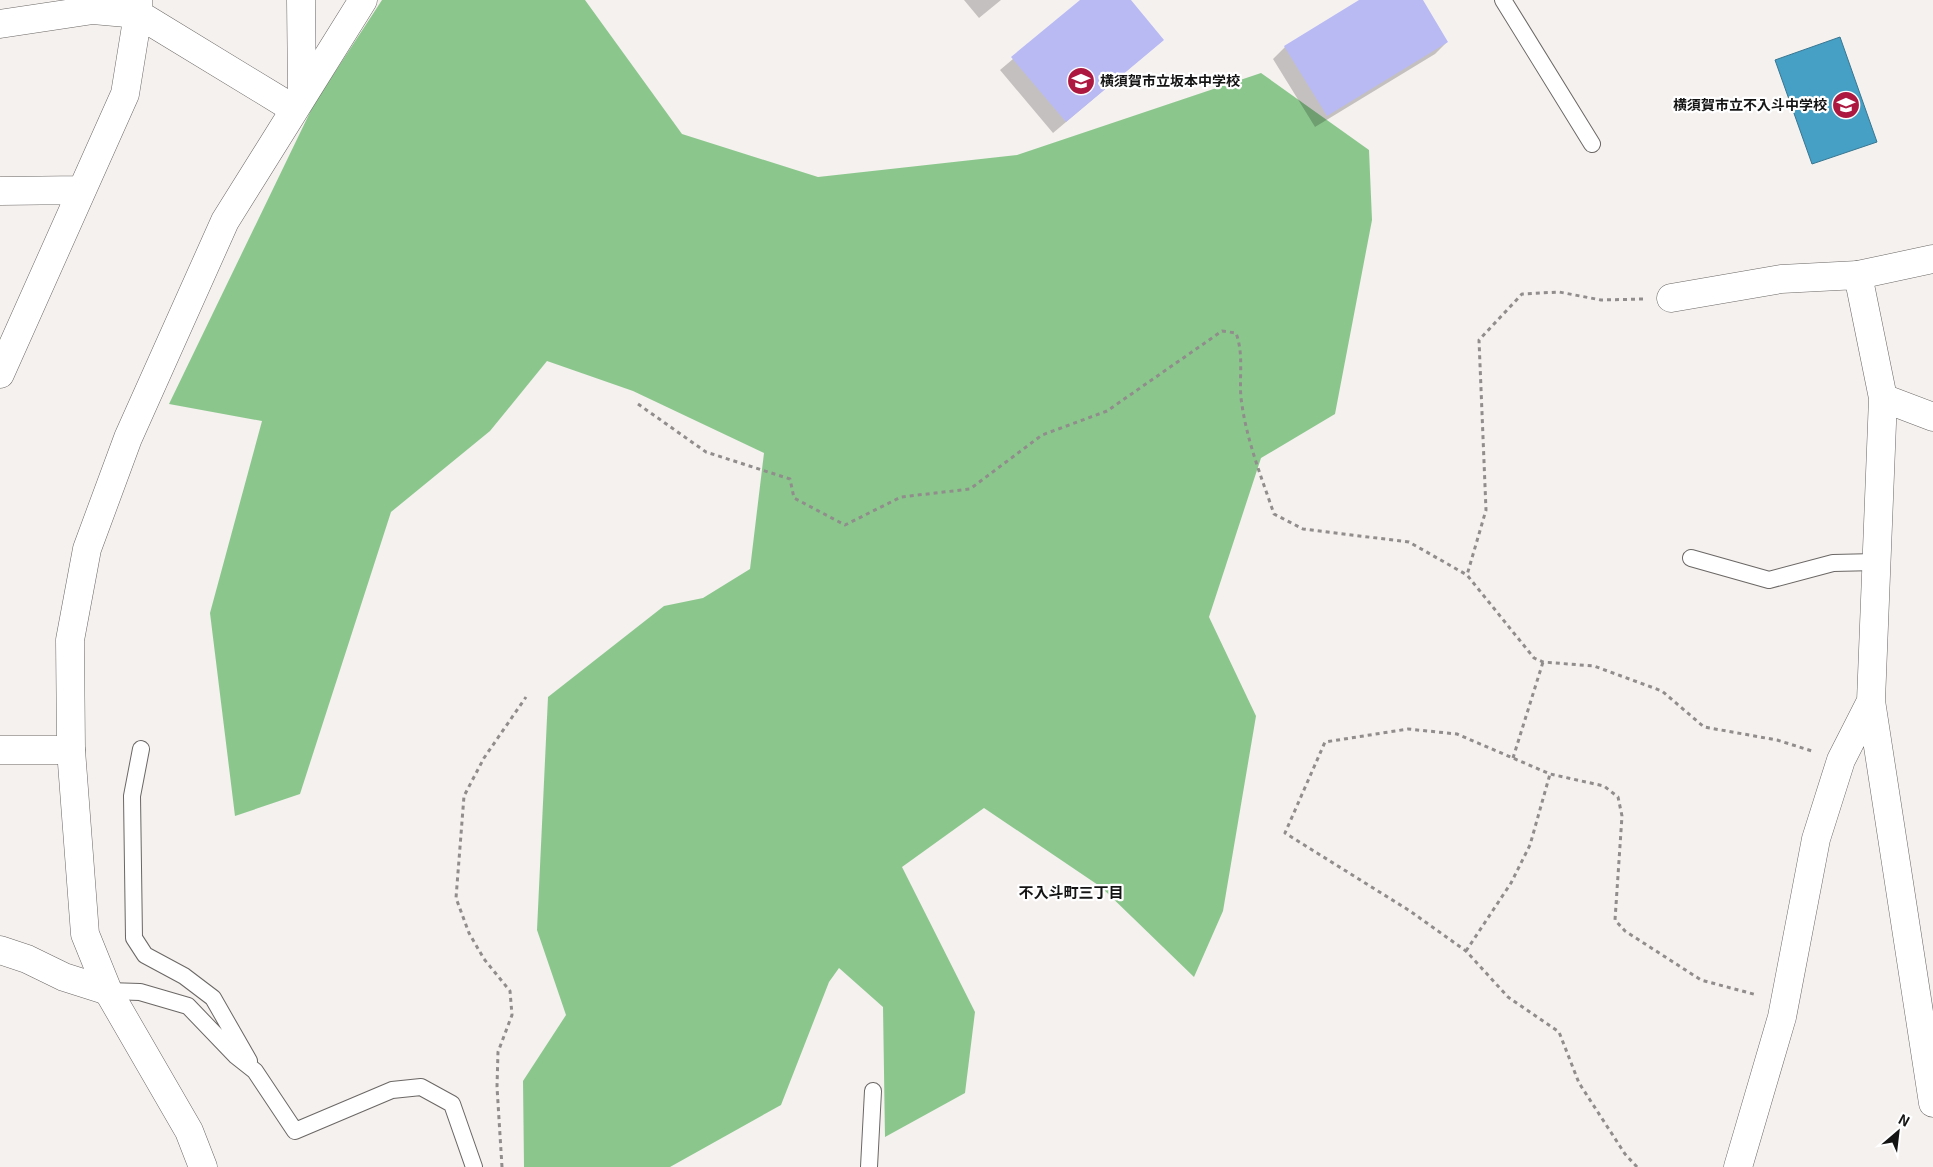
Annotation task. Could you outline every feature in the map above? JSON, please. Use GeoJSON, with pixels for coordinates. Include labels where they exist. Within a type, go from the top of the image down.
{"type":"FeatureCollection","features":[{"type":"Feature","properties":{"kind":"street"},"geometry":{"type":"LineString","coordinates":[[298,102],[301,0]]}},
{"type":"Feature","properties":{"kind":"street"},"geometry":{"type":"LineString","coordinates":[[202,1167],[189,1130],[108,991],[85,934],[71,750],[70,640],[87,549],[128,438],[225,221],[362,0]]}},
{"type":"Feature","properties":{"kind":"street"},"geometry":{"type":"LineString","coordinates":[[0,24],[92,10],[138,7],[298,102]]}},
{"type":"Feature","properties":{"kind":"street"},"geometry":{"type":"LineString","coordinates":[[1,371],[125,94],[138,7]]}},
{"type":"Feature","properties":{"kind":"street"},"geometry":{"type":"LineString","coordinates":[[0,191],[82,190]]}},
{"type":"Feature","properties":{"kind":"street"},"geometry":{"type":"LineString","coordinates":[[1671,298],[1781,279],[1858,275],[1933,259]]}},
{"type":"Feature","properties":{"kind":"street"},"geometry":{"type":"LineString","coordinates":[[1858,275],[1883,398],[1871,701],[1933,1103]]}},
{"type":"Feature","properties":{"kind":"street"},"geometry":{"type":"LineString","coordinates":[[1883,398],[1933,417]]}},
{"type":"Feature","properties":{"kind":"street"},"geometry":{"type":"LineString","coordinates":[[1738,1167],[1758,1103],[1785,1003],[1816,839],[1842,760],[1871,701]]}},
{"type":"Feature","properties":{"kind":"street"},"geometry":{"type":"LineString","coordinates":[[0,750],[71,750]]}},
{"type":"Feature","properties":{"kind":"street"},"geometry":{"type":"LineString","coordinates":[[0,950],[27,959],[64,977],[108,991]]}},
{"type":"Feature","properties":{"kind":"lane"},"geometry":{"type":"LineString","coordinates":[[1503,0],[1592,144]]}},
{"type":"Feature","properties":{"kind":"lane"},"geometry":{"type":"LineString","coordinates":[[1691,558],[1769,580],[1833,563],[1876,562]]}},
{"type":"Feature","properties":{"kind":"lane"},"geometry":{"type":"LineString","coordinates":[[141,749],[132,796],[134,938],[145,955],[184,976],[213,998],[255,1071],[295,1131],[392,1090],[421,1087],[452,1104],[474,1167]]}},
{"type":"Feature","properties":{"kind":"lane"},"geometry":{"type":"LineString","coordinates":[[108,991],[140,992],[188,1006],[236,1056],[255,1071]]}},
{"type":"Feature","properties":{"kind":"lane"},"geometry":{"type":"LineString","coordinates":[[869,1167],[873,1091]]}},
{"type":"Feature","properties":{"kind":"path"},"geometry":{"type":"LineString","coordinates":[[1467,575],[1486,510],[1479,340],[1522,294],[1559,292],[1601,300],[1671,298]]}},
{"type":"Feature","properties":{"kind":"path"},"geometry":{"type":"LineString","coordinates":[[638,404],[706,452],[790,479],[794,498],[845,525],[901,498],[970,488],[1042,435],[1107,410],[1222,331],[1236,333],[1241,347],[1241,397],[1249,443],[1274,514],[1304,529],[1409,542],[1467,575],[1534,658],[1543,662],[1594,666],[1662,691],[1704,727],[1777,740],[1842,760]]}},
{"type":"Feature","properties":{"kind":"path"},"geometry":{"type":"LineString","coordinates":[[1513,758],[1543,662]]}},
{"type":"Feature","properties":{"kind":"path"},"geometry":{"type":"LineString","coordinates":[[502,1167],[497,1087],[498,1052],[512,1015],[510,991],[484,960],[472,940],[456,898],[464,796],[484,758],[526,697]]}},
{"type":"Feature","properties":{"kind":"path"},"geometry":{"type":"LineString","coordinates":[[1637,1167],[1625,1154],[1579,1083],[1559,1032],[1508,997],[1466,951],[1410,911],[1285,833],[1325,742],[1408,729],[1457,734],[1550,774],[1604,786],[1618,796],[1622,816],[1615,920],[1625,930],[1701,980],[1785,1003]]}},
{"type":"Feature","properties":{"kind":"path"},"geometry":{"type":"LineString","coordinates":[[1466,951],[1511,883],[1530,845],[1550,774]]}},
{"type":"Feature","properties":{"kind":"green space"},"geometry":{"type":"Polygon","coordinates":[[[382,0],[585,0],[682,134],[818,177],[1017,155],[1261,73],[1369,150],[1372,220],[1335,414],[1261,458],[1209,617],[1256,716],[1223,911],[1194,977],[1101,887],[984,808],[902,867],[975,1012],[965,1093],[885,1137],[883,1007],[839,968],[829,982],[781,1105],[670,1167],[524,1167],[523,1081],[566,1015],[537,930],[548,697],[664,606],[703,598],[750,569],[764,453],[633,391],[547,361],[490,431],[391,512],[300,794],[235,816],[210,613],[262,421],[169,404],[314,104],[382,0]]]}},
{"type":"Feature","properties":{"kind":"water"},"geometry":{"type":"Polygon","coordinates":[[[1840,37],[1877,142],[1812,164],[1775,60],[1840,37]]]}},
{"type":"Feature","properties":{"kind":"building"},"geometry":{"type":"Polygon","coordinates":[[[1080,0],[1131,0],[1164,40],[1066,122],[1011,57],[1080,0]]]}},
{"type":"Feature","properties":{"kind":"building"},"geometry":{"type":"Polygon","coordinates":[[[1359,0],[1423,0],[1448,42],[1327,116],[1284,46],[1359,0]]]}},
{"type":"Feature","properties":{"kind":"place","name":"横須賀市立坂本中学校"},"geometry":{"type":"Point","coordinates":[1081,81]}},
{"type":"Feature","properties":{"kind":"place","name":"横須賀市立不入斗中学校"},"geometry":{"type":"Point","coordinates":[1846,105]}},
{"type":"Feature","properties":{"kind":"district","name":"不入斗町三丁目"},"geometry":{"type":"Point","coordinates":[1071,893]}}]}
